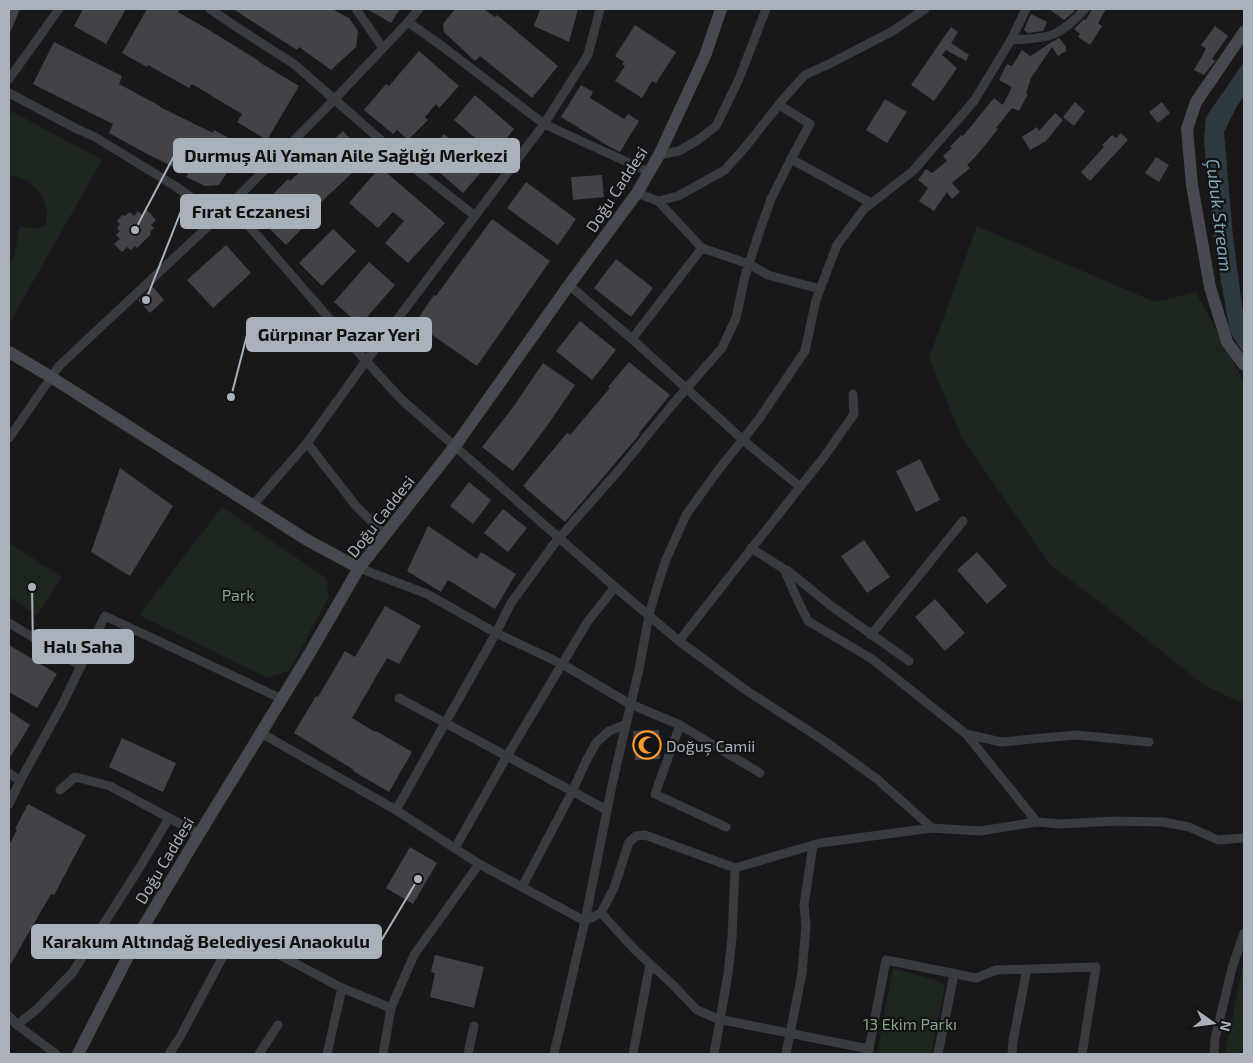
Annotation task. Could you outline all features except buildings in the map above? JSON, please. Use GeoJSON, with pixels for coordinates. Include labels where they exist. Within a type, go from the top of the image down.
{"type":"FeatureCollection","features":[{"type":"Feature","properties":{"kind":"street"},"geometry":{"type":"LineString","coordinates":[[9,79],[59,9]]}},
{"type":"Feature","properties":{"kind":"street"},"geometry":{"type":"LineString","coordinates":[[210,9],[294,64],[399,156],[475,216]]}},
{"type":"Feature","properties":{"kind":"street"},"geometry":{"type":"LineString","coordinates":[[356,9],[384,48]]}},
{"type":"Feature","properties":{"kind":"street"},"geometry":{"type":"LineString","coordinates":[[9,438],[59,366],[219,216],[384,48],[419,9]]}},
{"type":"Feature","properties":{"kind":"street"},"geometry":{"type":"LineString","coordinates":[[253,505],[306,443],[544,124],[588,55],[600,9]]}},
{"type":"Feature","properties":{"kind":"street","name":"Doğu Caddesi"},"geometry":{"type":"LineString","coordinates":[[78,1054],[142,929],[360,568],[455,446],[637,193],[659,155],[705,56],[721,9]]}},
{"type":"Feature","properties":{"kind":"street"},"geometry":{"type":"LineString","coordinates":[[659,155],[679,151],[698,140],[716,126],[739,79],[766,9]]}},
{"type":"Feature","properties":{"kind":"street"},"geometry":{"type":"LineString","coordinates":[[658,201],[678,196],[725,170],[805,75],[827,66],[891,32],[925,9]]}},
{"type":"Feature","properties":{"kind":"street"},"geometry":{"type":"LineString","coordinates":[[1011,40],[1053,35],[1074,21],[1085,9]]}},
{"type":"Feature","properties":{"kind":"street"},"geometry":{"type":"LineString","coordinates":[[554,1054],[585,921],[649,616],[665,562],[686,515],[716,473],[760,419],[805,350],[816,300],[837,245],[864,209],[912,171],[974,101],[1011,40],[1023,10]]}},
{"type":"Feature","properties":{"kind":"street"},"geometry":{"type":"LineString","coordinates":[[408,22],[544,124],[649,172]]}},
{"type":"Feature","properties":{"kind":"street"},"geometry":{"type":"LineString","coordinates":[[1244,32],[1196,102],[1187,130],[1192,185],[1210,287],[1227,342],[1244,365]]}},
{"type":"Feature","properties":{"kind":"street"},"geometry":{"type":"LineString","coordinates":[[9,93],[77,130],[95,137],[219,216]]}},
{"type":"Feature","properties":{"kind":"street"},"geometry":{"type":"LineString","coordinates":[[396,810],[511,603],[559,538],[722,348],[736,318],[749,264],[771,199],[810,124],[778,105]]}},
{"type":"Feature","properties":{"kind":"street"},"geometry":{"type":"LineString","coordinates":[[791,159],[871,204]]}},
{"type":"Feature","properties":{"kind":"street"},"geometry":{"type":"LineString","coordinates":[[637,193],[658,201],[702,248],[749,264],[768,275],[820,289]]}},
{"type":"Feature","properties":{"kind":"street"},"geometry":{"type":"LineString","coordinates":[[230,204],[402,400],[678,641],[747,691],[823,740],[877,779],[932,828]]}},
{"type":"Feature","properties":{"kind":"street"},"geometry":{"type":"LineString","coordinates":[[632,338],[702,248]]}},
{"type":"Feature","properties":{"kind":"street"},"geometry":{"type":"LineString","coordinates":[[569,285],[632,338],[743,440],[800,488]]}},
{"type":"Feature","properties":{"kind":"street"},"geometry":{"type":"LineString","coordinates":[[9,352],[307,540],[360,568],[427,594],[496,633],[562,664],[630,704],[680,725],[760,773]]}},
{"type":"Feature","properties":{"kind":"street"},"geometry":{"type":"LineString","coordinates":[[678,641],[824,457],[854,414],[853,394]]}},
{"type":"Feature","properties":{"kind":"street"},"geometry":{"type":"LineString","coordinates":[[306,443],[356,506],[385,535]]}},
{"type":"Feature","properties":{"kind":"street"},"geometry":{"type":"LineString","coordinates":[[872,635],[964,521]]}},
{"type":"Feature","properties":{"kind":"street"},"geometry":{"type":"LineString","coordinates":[[751,548],[784,569],[830,605],[908,661]]}},
{"type":"Feature","properties":{"kind":"street"},"geometry":{"type":"LineString","coordinates":[[784,569],[808,621],[872,659],[966,734],[1037,822]]}},
{"type":"Feature","properties":{"kind":"street"},"geometry":{"type":"LineString","coordinates":[[455,848],[507,756],[588,621],[615,587]]}},
{"type":"Feature","properties":{"kind":"street"},"geometry":{"type":"LineString","coordinates":[[9,804],[62,705],[105,616],[282,699]]}},
{"type":"Feature","properties":{"kind":"street"},"geometry":{"type":"LineString","coordinates":[[9,623],[81,666]]}},
{"type":"Feature","properties":{"kind":"street"},"geometry":{"type":"LineString","coordinates":[[399,698],[607,810]]}},
{"type":"Feature","properties":{"kind":"street"},"geometry":{"type":"LineString","coordinates":[[522,887],[596,743],[609,731],[625,725]]}},
{"type":"Feature","properties":{"kind":"street"},"geometry":{"type":"LineString","coordinates":[[680,725],[655,794],[726,827]]}},
{"type":"Feature","properties":{"kind":"street"},"geometry":{"type":"LineString","coordinates":[[261,733],[396,810],[480,864],[585,921]]}},
{"type":"Feature","properties":{"kind":"street"},"geometry":{"type":"LineString","coordinates":[[966,734],[1001,742],[1076,735],[1149,742]]}},
{"type":"Feature","properties":{"kind":"street"},"geometry":{"type":"LineString","coordinates":[[9,773],[20,781]]}},
{"type":"Feature","properties":{"kind":"street"},"geometry":{"type":"LineString","coordinates":[[60,790],[75,777],[110,786],[199,834]]}},
{"type":"Feature","properties":{"kind":"street"},"geometry":{"type":"LineString","coordinates":[[18,1025],[37,1009],[73,972],[136,874],[169,818]]}},
{"type":"Feature","properties":{"kind":"street"},"geometry":{"type":"LineString","coordinates":[[585,921],[601,913],[614,888],[629,842],[636,836],[645,835],[735,868],[820,843],[932,828],[980,831],[1037,822],[1061,824],[1115,821],[1164,822],[1189,827],[1218,840],[1244,838]]}},
{"type":"Feature","properties":{"kind":"street"},"geometry":{"type":"LineString","coordinates":[[786,1054],[802,973],[806,926],[804,905],[813,845]]}},
{"type":"Feature","properties":{"kind":"street"},"geometry":{"type":"LineString","coordinates":[[383,1054],[391,1008],[414,955],[480,864]]}},
{"type":"Feature","properties":{"kind":"street"},"geometry":{"type":"LineString","coordinates":[[714,1054],[732,938],[735,868]]}},
{"type":"Feature","properties":{"kind":"street"},"geometry":{"type":"LineString","coordinates":[[601,913],[635,950],[697,1010],[720,1020],[869,1052],[886,960],[976,978],[996,970],[1096,967],[1082,1054]]}},
{"type":"Feature","properties":{"kind":"street"},"geometry":{"type":"LineString","coordinates":[[170,1054],[236,932],[342,988],[391,1008]]}},
{"type":"Feature","properties":{"kind":"street"},"geometry":{"type":"LineString","coordinates":[[1214,1054],[1215,1039],[1232,968],[1244,933]]}},
{"type":"Feature","properties":{"kind":"street"},"geometry":{"type":"LineString","coordinates":[[633,1054],[650,964]]}},
{"type":"Feature","properties":{"kind":"street"},"geometry":{"type":"LineString","coordinates":[[1012,1054],[1027,969]]}},
{"type":"Feature","properties":{"kind":"street"},"geometry":{"type":"LineString","coordinates":[[938,1054],[954,974]]}},
{"type":"Feature","properties":{"kind":"street"},"geometry":{"type":"LineString","coordinates":[[327,1054],[342,988]]}},
{"type":"Feature","properties":{"kind":"street"},"geometry":{"type":"LineString","coordinates":[[9,1016],[56,1054]]}},
{"type":"Feature","properties":{"kind":"street"},"geometry":{"type":"LineString","coordinates":[[259,1054],[278,1025]]}},
{"type":"Feature","properties":{"kind":"street"},"geometry":{"type":"LineString","coordinates":[[468,1054],[474,1026]]}},
{"type":"Feature","properties":{"kind":"green space"},"geometry":{"type":"Polygon","coordinates":[[[13,112],[102,160],[9,324],[9,268],[14,256],[20,226],[37,229],[46,225],[47,209],[42,196],[29,181],[9,175],[9,113],[13,112]]]}},
{"type":"Feature","properties":{"kind":"green space"},"geometry":{"type":"Polygon","coordinates":[[[977,226],[1155,302],[1196,292],[1244,382],[1244,704],[1204,685],[1050,565],[961,436],[929,358],[977,226]]]}},
{"type":"Feature","properties":{"kind":"green space","name":"Park"},"geometry":{"type":"Polygon","coordinates":[[[222,507],[326,578],[329,597],[289,671],[267,678],[139,615],[222,507]]]}},
{"type":"Feature","properties":{"kind":"green space"},"geometry":{"type":"Polygon","coordinates":[[[9,543],[62,577],[37,615],[9,597],[9,543]]]}},
{"type":"Feature","properties":{"kind":"green space"},"geometry":{"type":"Polygon","coordinates":[[[1244,959],[1244,1054],[1225,1054],[1244,959]]]}},
{"type":"Feature","properties":{"kind":"green space","name":"13 Ekim Parkı"},"geometry":{"type":"Polygon","coordinates":[[[893,968],[935,980],[945,986],[931,1054],[877,1054],[893,968]]]}},
{"type":"Feature","properties":{"kind":"water","name":"Çubuk Stream"},"geometry":{"type":"Polygon","coordinates":[[[1244,62],[1244,96],[1224,132],[1233,237],[1244,320],[1244,354],[1230,332],[1214,241],[1204,140],[1206,117],[1244,62]]]}},
{"type":"Feature","properties":{"kind":"place","name":"Durmuş Ali Yaman Aile Sağlığı Merkezi"},"geometry":{"type":"Point","coordinates":[135,230]}},
{"type":"Feature","properties":{"kind":"place","name":"Fırat Eczanesi"},"geometry":{"type":"Point","coordinates":[146,300]}},
{"type":"Feature","properties":{"kind":"place","name":"Gürpınar Pazar Yeri"},"geometry":{"type":"Point","coordinates":[231,397]}},
{"type":"Feature","properties":{"kind":"place","name":"Halı Saha"},"geometry":{"type":"Point","coordinates":[32,587]}},
{"type":"Feature","properties":{"kind":"place","name":"Doğuş Camii"},"geometry":{"type":"Point","coordinates":[647,745]}},
{"type":"Feature","properties":{"kind":"place","name":"Karakum Altındağ Belediyesi Anaokulu"},"geometry":{"type":"Point","coordinates":[418,879]}}]}
